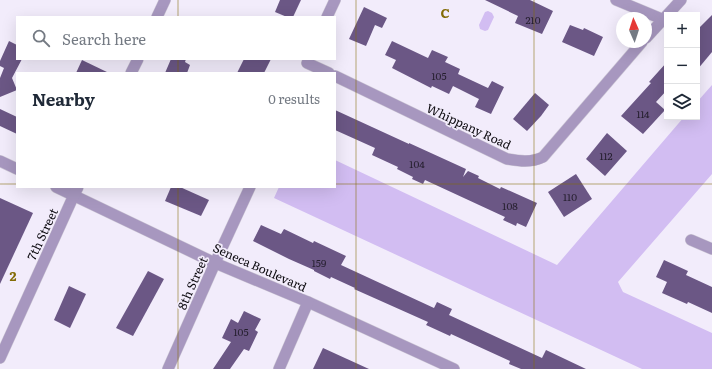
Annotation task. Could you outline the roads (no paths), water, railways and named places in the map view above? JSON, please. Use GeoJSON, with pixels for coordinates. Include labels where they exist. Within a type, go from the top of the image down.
{"type":"FeatureCollection","features":[{"type":"Feature","properties":{"kind":"street"},"geometry":{"type":"LineString","coordinates":[[157,16],[165,0]]}},
{"type":"Feature","properties":{"kind":"street"},"geometry":{"type":"LineString","coordinates":[[327,16],[335,0]]}},
{"type":"Feature","properties":{"kind":"street"},"geometry":{"type":"LineString","coordinates":[[616,0],[662,20]]}},
{"type":"Feature","properties":{"kind":"street"},"geometry":{"type":"LineString","coordinates":[[652,31],[681,0]]}},
{"type":"Feature","properties":{"kind":"street","name":"Whippany Road"},"geometry":{"type":"LineString","coordinates":[[336,76],[507,159],[536,161],[543,157],[637,48]]}},
{"type":"Feature","properties":{"kind":"street"},"geometry":{"type":"LineString","coordinates":[[132,72],[138,60]]}},
{"type":"Feature","properties":{"kind":"street"},"geometry":{"type":"LineString","coordinates":[[306,65],[326,72]]}},
{"type":"Feature","properties":{"kind":"street"},"geometry":{"type":"LineString","coordinates":[[0,161],[16,169]]}},
{"type":"Feature","properties":{"kind":"street","name":"Seneca Boulevard"},"geometry":{"type":"LineString","coordinates":[[61,188],[76,191],[215,263],[308,302],[454,369]]}},
{"type":"Feature","properties":{"kind":"street","name":"8th Street"},"geometry":{"type":"LineString","coordinates":[[168,369],[250,188]]}},
{"type":"Feature","properties":{"kind":"street","name":"7th Street"},"geometry":{"type":"LineString","coordinates":[[0,358],[76,191]]}},
{"type":"Feature","properties":{"kind":"street"},"geometry":{"type":"LineString","coordinates":[[691,240],[712,249]]}},
{"type":"Feature","properties":{"kind":"street"},"geometry":{"type":"LineString","coordinates":[[278,369],[308,302]]}}]}
